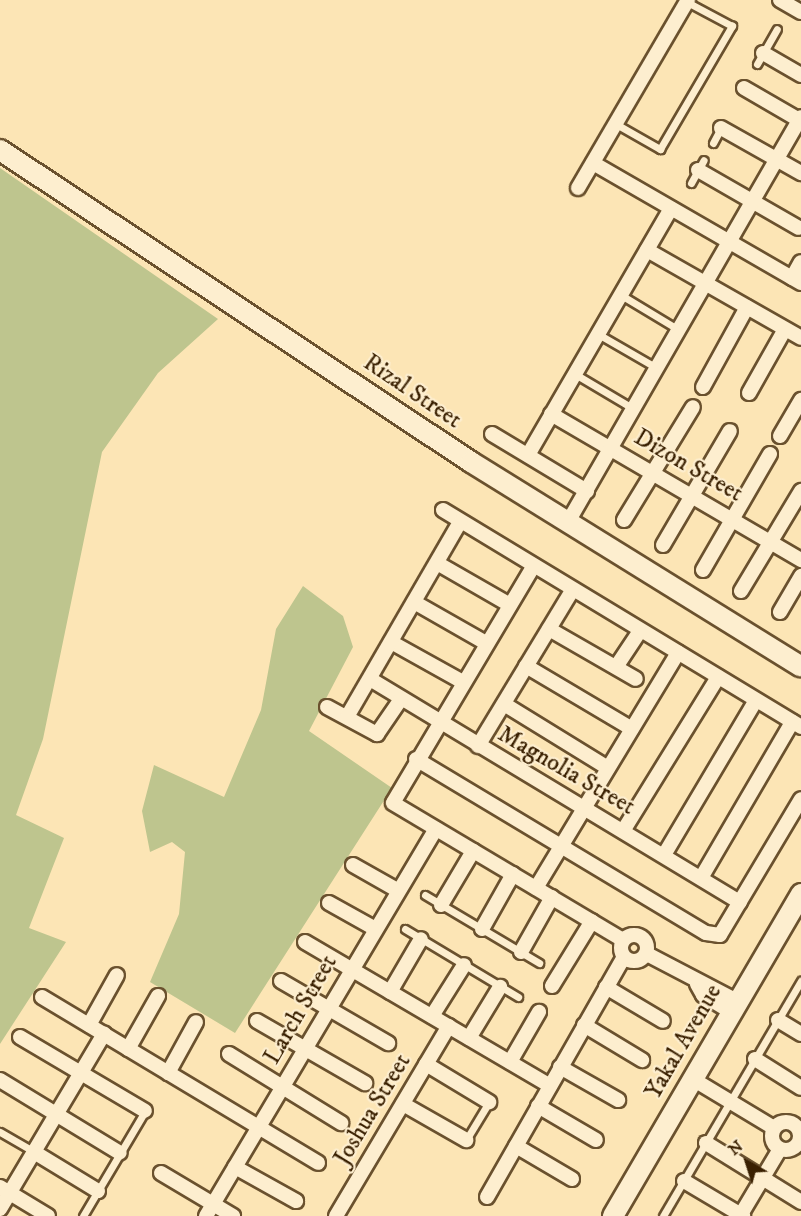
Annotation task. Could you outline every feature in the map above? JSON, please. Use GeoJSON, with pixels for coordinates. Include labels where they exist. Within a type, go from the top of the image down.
{"type":"FeatureCollection","features":[{"type":"Feature","properties":{"kind":"street"},"geometry":{"type":"LineString","coordinates":[[780,0],[801,12]]}},
{"type":"Feature","properties":{"kind":"street"},"geometry":{"type":"LineString","coordinates":[[578,188],[688,1]]}},
{"type":"Feature","properties":{"kind":"street"},"geometry":{"type":"LineString","coordinates":[[760,59],[801,75]]}},
{"type":"Feature","properties":{"kind":"street"},"geometry":{"type":"LineString","coordinates":[[568,522],[800,120],[743,89]]}},
{"type":"Feature","properties":{"kind":"street"},"geometry":{"type":"LineString","coordinates":[[721,128],[801,173]]}},
{"type":"Feature","properties":{"kind":"street","name":"Rizal Street"},"geometry":{"type":"LineString","coordinates":[[0,150],[568,522],[801,667]]}},
{"type":"Feature","properties":{"kind":"street"},"geometry":{"type":"LineString","coordinates":[[593,163],[797,280],[801,262]]}},
{"type":"Feature","properties":{"kind":"street"},"geometry":{"type":"LineString","coordinates":[[701,165],[753,201],[800,228]]}},
{"type":"Feature","properties":{"kind":"street"},"geometry":{"type":"LineString","coordinates":[[528,455],[671,208]]}},
{"type":"Feature","properties":{"kind":"street"},"geometry":{"type":"LineString","coordinates":[[647,250],[801,338]]}},
{"type":"Feature","properties":{"kind":"street"},"geometry":{"type":"LineString","coordinates":[[703,387],[747,307]]}},
{"type":"Feature","properties":{"kind":"street"},"geometry":{"type":"LineString","coordinates":[[749,393],[785,329]]}},
{"type":"Feature","properties":{"kind":"street"},"geometry":{"type":"LineString","coordinates":[[780,436],[801,400]]}},
{"type":"Feature","properties":{"kind":"street"},"geometry":{"type":"LineString","coordinates":[[624,520],[693,407]]}},
{"type":"Feature","properties":{"kind":"street","name":"Dizon Street"},"geometry":{"type":"LineString","coordinates":[[551,414],[734,519],[801,561]]}},
{"type":"Feature","properties":{"kind":"street"},"geometry":{"type":"LineString","coordinates":[[663,545],[730,431]]}},
{"type":"Feature","properties":{"kind":"street"},"geometry":{"type":"LineString","coordinates":[[492,434],[587,490]]}},
{"type":"Feature","properties":{"kind":"street"},"geometry":{"type":"LineString","coordinates":[[703,570],[770,454]]}},
{"type":"Feature","properties":{"kind":"street"},"geometry":{"type":"LineString","coordinates":[[741,591],[801,491]]}},
{"type":"Feature","properties":{"kind":"street"},"geometry":{"type":"LineString","coordinates":[[443,510],[532,567],[796,725],[701,878]]}},
{"type":"Feature","properties":{"kind":"street"},"geometry":{"type":"LineString","coordinates":[[347,717],[460,522]]}},
{"type":"Feature","properties":{"kind":"street"},"geometry":{"type":"LineString","coordinates":[[437,563],[510,605]]}},
{"type":"Feature","properties":{"kind":"street"},"geometry":{"type":"LineString","coordinates":[[532,567],[416,759],[393,803],[623,940],[641,936],[647,954],[697,984],[703,994],[734,1006]]}},
{"type":"Feature","properties":{"kind":"street"},"geometry":{"type":"LineString","coordinates":[[780,612],[801,576]]}},
{"type":"Feature","properties":{"kind":"street"},"geometry":{"type":"LineString","coordinates":[[478,746],[572,591]]}},
{"type":"Feature","properties":{"kind":"street"},"geometry":{"type":"LineString","coordinates":[[414,602],[486,643]]}},
{"type":"Feature","properties":{"kind":"street"},"geometry":{"type":"LineString","coordinates":[[549,629],[636,679]]}},
{"type":"Feature","properties":{"kind":"street"},"geometry":{"type":"LineString","coordinates":[[616,667],[640,631]]}},
{"type":"Feature","properties":{"kind":"street"},"geometry":{"type":"LineString","coordinates":[[391,642],[463,682]]}},
{"type":"Feature","properties":{"kind":"street"},"geometry":{"type":"LineString","coordinates":[[536,888],[678,654]]}},
{"type":"Feature","properties":{"kind":"street"},"geometry":{"type":"LineString","coordinates":[[526,666],[632,729]]}},
{"type":"Feature","properties":{"kind":"street"},"geometry":{"type":"LineString","coordinates":[[623,831],[718,677]]}},
{"type":"Feature","properties":{"kind":"street","name":"Magnolia Street"},"geometry":{"type":"LineString","coordinates":[[370,680],[740,902]]}},
{"type":"Feature","properties":{"kind":"street"},"geometry":{"type":"LineString","coordinates":[[327,707],[377,734],[401,699]]}},
{"type":"Feature","properties":{"kind":"street"},"geometry":{"type":"LineString","coordinates":[[664,855],[756,700]]}},
{"type":"Feature","properties":{"kind":"street"},"geometry":{"type":"LineString","coordinates":[[504,704],[608,768]]}},
{"type":"Feature","properties":{"kind":"street"},"geometry":{"type":"LineString","coordinates":[[416,759],[706,933],[720,935],[801,800]]}},
{"type":"Feature","properties":{"kind":"street","name":"Larch Street"},"geometry":{"type":"LineString","coordinates":[[210,1210],[374,928],[436,829]]}},
{"type":"Feature","properties":{"kind":"street"},"geometry":{"type":"LineString","coordinates":[[441,905],[473,850]]}},
{"type":"Feature","properties":{"kind":"street"},"geometry":{"type":"LineString","coordinates":[[353,865],[397,890]]}},
{"type":"Feature","properties":{"kind":"street"},"geometry":{"type":"LineString","coordinates":[[482,929],[513,874]]}},
{"type":"Feature","properties":{"kind":"street","name":"Yakal Avenue"},"geometry":{"type":"LineString","coordinates":[[613,1216],[691,1078],[801,894]]}},
{"type":"Feature","properties":{"kind":"street"},"geometry":{"type":"LineString","coordinates":[[521,952],[552,897]]}},
{"type":"Feature","properties":{"kind":"street"},"geometry":{"type":"LineString","coordinates":[[330,903],[374,928]]}},
{"type":"Feature","properties":{"kind":"street"},"geometry":{"type":"LineString","coordinates":[[552,986],[592,921]]}},
{"type":"Feature","properties":{"kind":"street"},"geometry":{"type":"LineString","coordinates":[[390,992],[421,939]]}},
{"type":"Feature","properties":{"kind":"street"},"geometry":{"type":"LineString","coordinates":[[487,1197],[624,957],[623,940]]}},
{"type":"Feature","properties":{"kind":"street"},"geometry":{"type":"LineString","coordinates":[[305,942],[550,1086]]}},
{"type":"Feature","properties":{"kind":"street"},"geometry":{"type":"LineString","coordinates":[[624,957],[636,962],[647,954]]}},
{"type":"Feature","properties":{"kind":"street"},"geometry":{"type":"LineString","coordinates":[[432,1016],[464,964]]}},
{"type":"Feature","properties":{"kind":"street"},"geometry":{"type":"LineString","coordinates":[[89,1025],[117,975]]}},
{"type":"Feature","properties":{"kind":"street"},"geometry":{"type":"LineString","coordinates":[[281,981],[388,1043]]}},
{"type":"Feature","properties":{"kind":"street"},"geometry":{"type":"LineString","coordinates":[[469,1038],[501,987]]}},
{"type":"Feature","properties":{"kind":"street"},"geometry":{"type":"LineString","coordinates":[[606,987],[663,1021]]}},
{"type":"Feature","properties":{"kind":"street"},"geometry":{"type":"LineString","coordinates":[[128,1049],[158,996]]}},
{"type":"Feature","properties":{"kind":"street"},"geometry":{"type":"LineString","coordinates":[[42,997],[318,1163]]}},
{"type":"Feature","properties":{"kind":"street"},"geometry":{"type":"LineString","coordinates":[[510,1062],[539,1012]]}},
{"type":"Feature","properties":{"kind":"street"},"geometry":{"type":"LineString","coordinates":[[778,1020],[801,1034]]}},
{"type":"Feature","properties":{"kind":"street"},"geometry":{"type":"LineString","coordinates":[[257,1021],[365,1083]]}},
{"type":"Feature","properties":{"kind":"street"},"geometry":{"type":"LineString","coordinates":[[168,1073],[196,1022]]}},
{"type":"Feature","properties":{"kind":"street"},"geometry":{"type":"LineString","coordinates":[[584,1025],[642,1060]]}},
{"type":"Feature","properties":{"kind":"street","name":"Joshua Street"},"geometry":{"type":"LineString","coordinates":[[336,1216],[448,1026]]}},
{"type":"Feature","properties":{"kind":"street"},"geometry":{"type":"LineString","coordinates":[[0,1209],[5,1190],[33,1152],[104,1034]]}},
{"type":"Feature","properties":{"kind":"street"},"geometry":{"type":"LineString","coordinates":[[20,1037],[145,1111]]}},
{"type":"Feature","properties":{"kind":"street"},"geometry":{"type":"LineString","coordinates":[[229,1054],[341,1123]]}},
{"type":"Feature","properties":{"kind":"street"},"geometry":{"type":"LineString","coordinates":[[755,1059],[801,1088]]}},
{"type":"Feature","properties":{"kind":"street"},"geometry":{"type":"LineString","coordinates":[[426,1064],[489,1102]]}},
{"type":"Feature","properties":{"kind":"street"},"geometry":{"type":"LineString","coordinates":[[560,1067],[618,1100]]}},
{"type":"Feature","properties":{"kind":"street"},"geometry":{"type":"LineString","coordinates":[[691,1078],[774,1128],[793,1124],[801,1111]]}},
{"type":"Feature","properties":{"kind":"street"},"geometry":{"type":"LineString","coordinates":[[0,1080],[120,1153]]}},
{"type":"Feature","properties":{"kind":"street"},"geometry":{"type":"LineString","coordinates":[[403,1104],[466,1140]]}},
{"type":"Feature","properties":{"kind":"street"},"geometry":{"type":"LineString","coordinates":[[538,1106],[596,1140]]}},
{"type":"Feature","properties":{"kind":"street"},"geometry":{"type":"LineString","coordinates":[[684,1181],[741,1216],[780,1149],[800,1144],[800,1132],[793,1124]]}},
{"type":"Feature","properties":{"kind":"street"},"geometry":{"type":"LineString","coordinates":[[774,1128],[772,1140],[780,1149]]}},
{"type":"Feature","properties":{"kind":"street"},"geometry":{"type":"LineString","coordinates":[[706,1143],[801,1202]]}},
{"type":"Feature","properties":{"kind":"street"},"geometry":{"type":"LineString","coordinates":[[516,1146],[572,1179]]}},
{"type":"Feature","properties":{"kind":"street"},"geometry":{"type":"LineString","coordinates":[[33,1152],[98,1191]]}},
{"type":"Feature","properties":{"kind":"street"},"geometry":{"type":"LineString","coordinates":[[235,1167],[296,1201]]}},
{"type":"Feature","properties":{"kind":"street"},"geometry":{"type":"LineString","coordinates":[[161,1173],[210,1210],[233,1216]]}},
{"type":"Feature","properties":{"kind":"street"},"geometry":{"type":"LineString","coordinates":[[5,1190],[48,1216]]}},
{"type":"Feature","properties":{"kind":"lane"},"geometry":{"type":"LineString","coordinates":[[616,124],[660,149],[732,26],[688,1]]}},
{"type":"Feature","properties":{"kind":"lane"},"geometry":{"type":"LineString","coordinates":[[760,59],[777,29]]}},
{"type":"Feature","properties":{"kind":"lane"},"geometry":{"type":"LineString","coordinates":[[713,143],[721,128]]}},
{"type":"Feature","properties":{"kind":"lane"},"geometry":{"type":"LineString","coordinates":[[691,183],[701,165]]}},
{"type":"Feature","properties":{"kind":"lane"},"geometry":{"type":"LineString","coordinates":[[621,295],[679,330]]}},
{"type":"Feature","properties":{"kind":"lane"},"geometry":{"type":"LineString","coordinates":[[598,334],[657,368]]}},
{"type":"Feature","properties":{"kind":"lane"},"geometry":{"type":"LineString","coordinates":[[575,374],[634,409]]}},
{"type":"Feature","properties":{"kind":"lane"},"geometry":{"type":"LineString","coordinates":[[425,895],[539,963]]}},
{"type":"Feature","properties":{"kind":"lane"},"geometry":{"type":"LineString","coordinates":[[405,929],[518,998]]}},
{"type":"Feature","properties":{"kind":"lane"},"geometry":{"type":"LineString","coordinates":[[663,1216],[801,981]]}},
{"type":"Feature","properties":{"kind":"lane"},"geometry":{"type":"LineString","coordinates":[[466,1140],[489,1102]]}},
{"type":"Feature","properties":{"kind":"lane"},"geometry":{"type":"LineString","coordinates":[[83,1216],[145,1111]]}},
{"type":"Feature","properties":{"kind":"lane"},"geometry":{"type":"LineString","coordinates":[[0,1132],[33,1152]]}},
{"type":"Feature","properties":{"kind":"green space"},"geometry":{"type":"Polygon","coordinates":[[[0,168],[218,319],[158,373],[102,452],[43,739],[16,815],[64,838],[29,928],[66,942],[0,1044],[0,168]]]}},
{"type":"Feature","properties":{"kind":"green space"},"geometry":{"type":"Polygon","coordinates":[[[303,586],[343,616],[353,647],[309,731],[392,788],[235,1033],[150,982],[179,914],[185,852],[172,842],[150,852],[142,811],[154,765],[224,797],[261,710],[276,629],[303,586]]]}}]}
